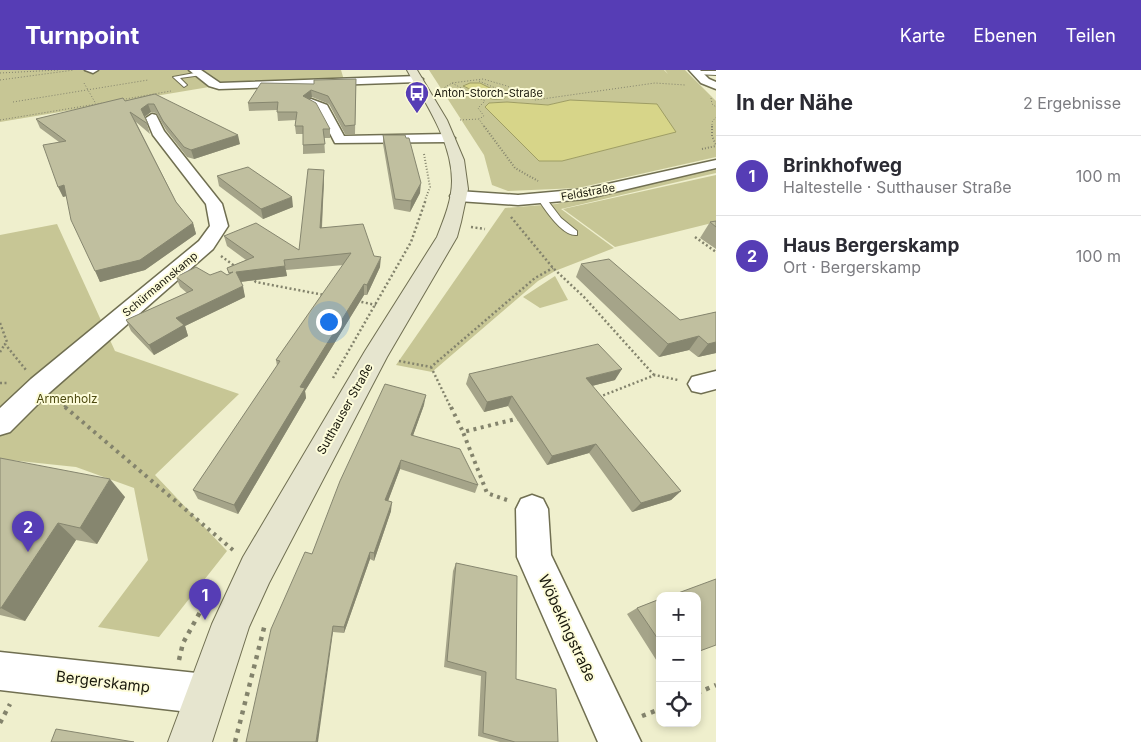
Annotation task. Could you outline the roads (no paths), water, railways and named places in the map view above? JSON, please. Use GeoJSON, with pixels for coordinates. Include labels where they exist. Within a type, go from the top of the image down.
{"type":"FeatureCollection","features":[{"type":"Feature","properties":{"kind":"street","name":"Sutthauser Straße"},"geometry":{"type":"LineString","coordinates":[[190,742],[231,624],[256,570],[402,310],[447,237],[458,196],[459,174],[448,138],[415,75],[219,86],[213,84],[197,72]]}},
{"type":"Feature","properties":{"kind":"street"},"geometry":{"type":"LineString","coordinates":[[695,72],[715,85]]}},
{"type":"Feature","properties":{"kind":"street"},"geometry":{"type":"LineString","coordinates":[[311,103],[323,108],[340,140],[448,138]]}},
{"type":"Feature","properties":{"kind":"street","name":"Schürmannskamp"},"geometry":{"type":"LineString","coordinates":[[0,424],[40,386],[206,245],[219,226],[214,204],[158,132],[152,118]]}},
{"type":"Feature","properties":{"kind":"street","name":"Feldstraße"},"geometry":{"type":"LineString","coordinates":[[458,196],[518,200],[585,194],[716,164]]}},
{"type":"Feature","properties":{"kind":"street","name":"Wöbekingstraße"},"geometry":{"type":"LineString","coordinates":[[532,509],[534,557],[620,742]]}},
{"type":"Feature","properties":{"kind":"street","name":"Bergerskamp"},"geometry":{"type":"LineString","coordinates":[[0,671],[206,694]]}},
{"type":"Feature","properties":{"kind":"lane"},"geometry":{"type":"LineString","coordinates":[[184,85],[174,76],[197,72]]}},
{"type":"Feature","properties":{"kind":"lane"},"geometry":{"type":"LineString","coordinates":[[695,72],[716,73]]}},
{"type":"Feature","properties":{"kind":"lane"},"geometry":{"type":"LineString","coordinates":[[542,199],[558,220],[574,232]]}},
{"type":"Feature","properties":{"kind":"place","name":"Anton-Storch-Straße"},"geometry":{"type":"Point","coordinates":[417,114]}},
{"type":"Feature","properties":{"kind":"place","name":"Haus Bergerskamp"},"geometry":{"type":"Point","coordinates":[28,552]}},
{"type":"Feature","properties":{"kind":"place","name":"Brinkhofweg"},"geometry":{"type":"Point","coordinates":[205,620]}},
{"type":"Feature","properties":{"kind":"park label","name":"Armenholz"},"geometry":{"type":"Point","coordinates":[67,399]}}]}
